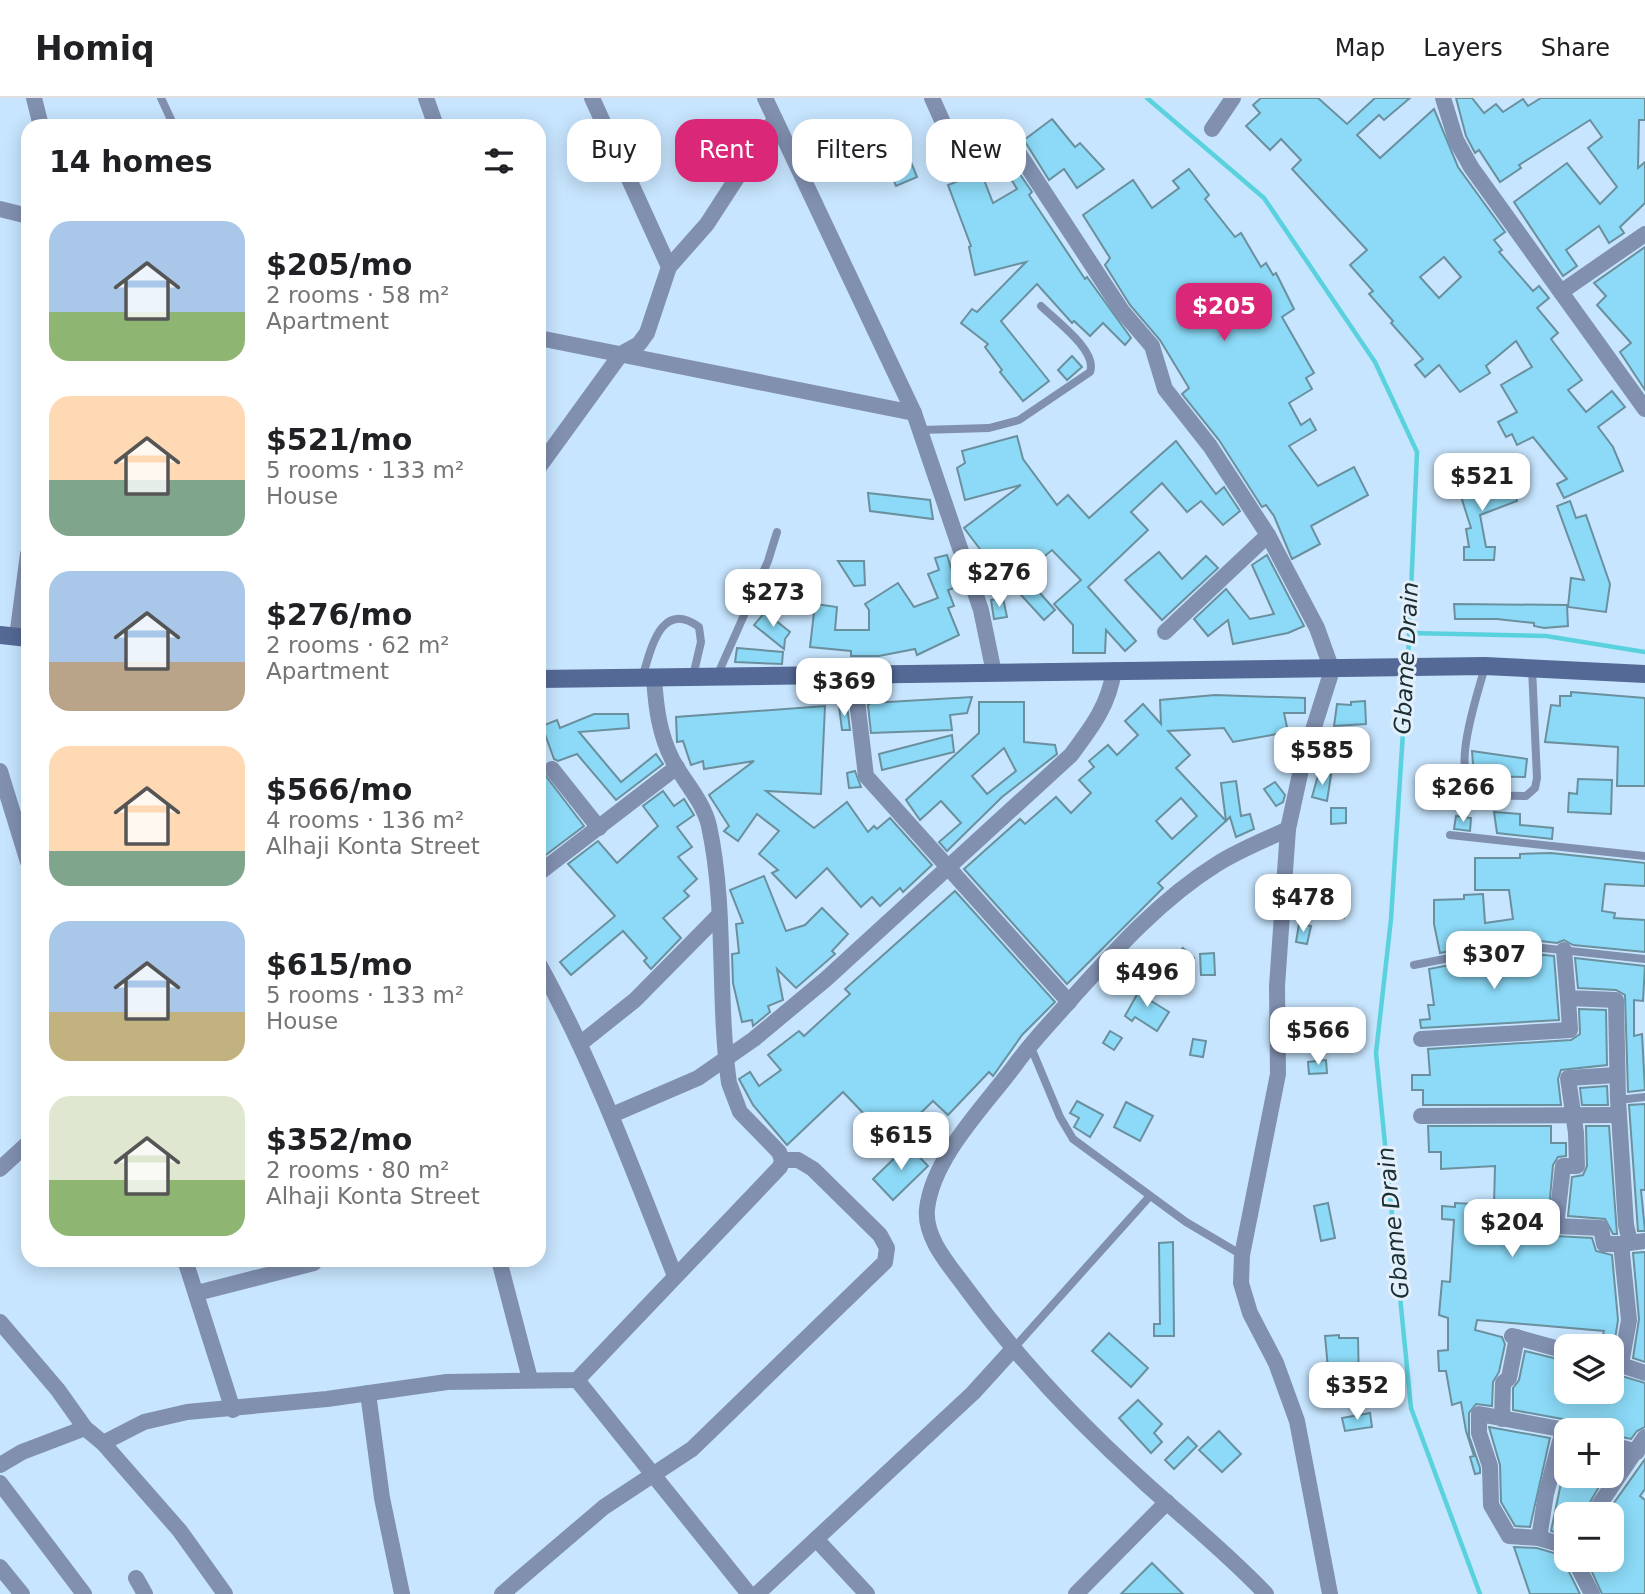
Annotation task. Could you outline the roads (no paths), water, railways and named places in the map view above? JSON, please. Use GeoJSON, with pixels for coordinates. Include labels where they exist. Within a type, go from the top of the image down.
{"type":"FeatureCollection","features":[{"type":"Feature","properties":{"kind":"main road"},"geometry":{"type":"LineString","coordinates":[[546,679],[1485,667],[1645,674]]}},
{"type":"Feature","properties":{"kind":"street"},"geometry":{"type":"LineString","coordinates":[[34,98],[39,119]]}},
{"type":"Feature","properties":{"kind":"street"},"geometry":{"type":"LineString","coordinates":[[426,98],[434,119]]}},
{"type":"Feature","properties":{"kind":"street"},"geometry":{"type":"LineString","coordinates":[[592,98],[669,267]]}},
{"type":"Feature","properties":{"kind":"street"},"geometry":{"type":"LineString","coordinates":[[765,98],[775,119]]}},
{"type":"Feature","properties":{"kind":"street"},"geometry":{"type":"LineString","coordinates":[[932,98],[948,134],[959,148],[966,149],[995,137],[1005,138],[1014,146],[1122,312],[1152,346],[1165,389],[1210,446],[1268,535],[1317,628],[1332,670],[1302,765],[1288,829],[1277,986],[1278,1073],[1242,1255],[1241,1283],[1250,1313],[1276,1363],[1297,1421],[1330,1594]]}},
{"type":"Feature","properties":{"kind":"street"},"geometry":{"type":"LineString","coordinates":[[1212,129],[1233,98]]}},
{"type":"Feature","properties":{"kind":"street"},"geometry":{"type":"LineString","coordinates":[[1443,98],[1456,140],[1471,167],[1645,409]]}},
{"type":"Feature","properties":{"kind":"street"},"geometry":{"type":"LineString","coordinates":[[778,125],[921,430],[981,610],[994,673]]}},
{"type":"Feature","properties":{"kind":"street"},"geometry":{"type":"LineString","coordinates":[[546,457],[621,354],[639,344],[647,333],[669,267],[707,224],[734,182]]}},
{"type":"Feature","properties":{"kind":"street"},"geometry":{"type":"LineString","coordinates":[[0,209],[21,214]]}},
{"type":"Feature","properties":{"kind":"street"},"geometry":{"type":"LineString","coordinates":[[1561,292],[1645,234]]}},
{"type":"Feature","properties":{"kind":"street"},"geometry":{"type":"LineString","coordinates":[[546,339],[914,413]]}},
{"type":"Feature","properties":{"kind":"street"},"geometry":{"type":"LineString","coordinates":[[1165,632],[1268,535]]}},
{"type":"Feature","properties":{"kind":"street"},"geometry":{"type":"LineString","coordinates":[[15,637],[21,599]]}},
{"type":"Feature","properties":{"kind":"street"},"geometry":{"type":"LineString","coordinates":[[612,1115],[677,1088],[726,1060],[826,979],[1071,755],[1098,720],[1111,693],[1114,670]]}},
{"type":"Feature","properties":{"kind":"street"},"geometry":{"type":"LineString","coordinates":[[854,675],[866,776],[950,866],[1069,1002]]}},
{"type":"Feature","properties":{"kind":"street"},"geometry":{"type":"LineString","coordinates":[[103,1443],[144,1422],[166,1415],[233,1410],[447,1382],[577,1380],[780,1167],[782,1160],[779,1152],[740,1112],[729,1083],[714,853],[708,823],[701,804],[677,767],[662,733],[648,678]]}},
{"type":"Feature","properties":{"kind":"street"},"geometry":{"type":"LineString","coordinates":[[546,868],[677,767]]}},
{"type":"Feature","properties":{"kind":"street"},"geometry":{"type":"LineString","coordinates":[[552,769],[600,828]]}},
{"type":"Feature","properties":{"kind":"street"},"geometry":{"type":"LineString","coordinates":[[0,771],[21,839]]}},
{"type":"Feature","properties":{"kind":"street"},"geometry":{"type":"LineString","coordinates":[[1266,1594],[1233,1558],[1167,1502],[1072,1412],[1013,1349],[943,1257],[932,1236],[927,1210],[937,1177],[966,1128],[1030,1045],[1123,941],[1166,902],[1218,863],[1288,829]]}},
{"type":"Feature","properties":{"kind":"street"},"geometry":{"type":"LineString","coordinates":[[581,1043],[635,1000],[718,916]]}},
{"type":"Feature","properties":{"kind":"street"},"geometry":{"type":"LineString","coordinates":[[1421,1039],[1570,1030],[1564,950]]}},
{"type":"Feature","properties":{"kind":"street"},"geometry":{"type":"LineString","coordinates":[[546,977],[581,1043],[675,1276]]}},
{"type":"Feature","properties":{"kind":"street"},"geometry":{"type":"LineString","coordinates":[[1568,998],[1616,1000],[1618,1107],[1626,1225],[1632,1243],[1629,1320],[1624,1338]]}},
{"type":"Feature","properties":{"kind":"street"},"geometry":{"type":"LineString","coordinates":[[1617,1075],[1568,1078],[1574,1116],[1577,1166],[1563,1166],[1556,1226],[1601,1227],[1604,1244],[1632,1243]]}},
{"type":"Feature","properties":{"kind":"street"},"geometry":{"type":"LineString","coordinates":[[1421,1116],[1574,1116],[1618,1107]]}},
{"type":"Feature","properties":{"kind":"street"},"geometry":{"type":"LineString","coordinates":[[0,1169],[21,1150]]}},
{"type":"Feature","properties":{"kind":"street"},"geometry":{"type":"LineString","coordinates":[[502,1594],[569,1534],[653,1472],[676,1462],[692,1450],[885,1262],[887,1248],[880,1235],[813,1169],[798,1160],[782,1160]]}},
{"type":"Feature","properties":{"kind":"street"},"geometry":{"type":"LineString","coordinates":[[188,1267],[233,1410]]}},
{"type":"Feature","properties":{"kind":"street"},"geometry":{"type":"LineString","coordinates":[[197,1293],[298,1267]]}},
{"type":"Feature","properties":{"kind":"street"},"geometry":{"type":"LineString","coordinates":[[501,1267],[530,1379]]}},
{"type":"Feature","properties":{"kind":"street"},"geometry":{"type":"LineString","coordinates":[[0,1322],[58,1390],[85,1428],[103,1443],[180,1531],[225,1594]]}},
{"type":"Feature","properties":{"kind":"street"},"geometry":{"type":"LineString","coordinates":[[1502,1419],[1503,1384],[1510,1378],[1515,1336],[1554,1347]]}},
{"type":"Feature","properties":{"kind":"street"},"geometry":{"type":"LineString","coordinates":[[757,1594],[973,1393],[1013,1349]]}},
{"type":"Feature","properties":{"kind":"street"},"geometry":{"type":"LineString","coordinates":[[1624,1366],[1645,1373]]}},
{"type":"Feature","properties":{"kind":"street"},"geometry":{"type":"LineString","coordinates":[[577,1380],[749,1594]]}},
{"type":"Feature","properties":{"kind":"street"},"geometry":{"type":"LineString","coordinates":[[368,1393],[382,1497],[402,1594]]}},
{"type":"Feature","properties":{"kind":"street"},"geometry":{"type":"LineString","coordinates":[[1554,1428],[1479,1414],[1479,1433],[1490,1466],[1491,1505],[1509,1536],[1554,1541]]}},
{"type":"Feature","properties":{"kind":"street"},"geometry":{"type":"LineString","coordinates":[[0,1465],[22,1452],[85,1428]]}},
{"type":"Feature","properties":{"kind":"street"},"geometry":{"type":"LineString","coordinates":[[1602,1502],[1645,1437]]}},
{"type":"Feature","properties":{"kind":"street"},"geometry":{"type":"LineString","coordinates":[[1624,1448],[1637,1452]]}},
{"type":"Feature","properties":{"kind":"street"},"geometry":{"type":"LineString","coordinates":[[1539,1538],[1554,1466]]}},
{"type":"Feature","properties":{"kind":"street"},"geometry":{"type":"LineString","coordinates":[[0,1483],[84,1594]]}},
{"type":"Feature","properties":{"kind":"street"},"geometry":{"type":"LineString","coordinates":[[1076,1594],[1167,1502]]}},
{"type":"Feature","properties":{"kind":"street"},"geometry":{"type":"LineString","coordinates":[[816,1539],[867,1594]]}},
{"type":"Feature","properties":{"kind":"street"},"geometry":{"type":"LineString","coordinates":[[0,1567],[22,1594]]}},
{"type":"Feature","properties":{"kind":"street"},"geometry":{"type":"LineString","coordinates":[[1581,1572],[1592,1594]]}},
{"type":"Feature","properties":{"kind":"street"},"geometry":{"type":"LineString","coordinates":[[136,1578],[145,1594]]}},
{"type":"Feature","properties":{"kind":"lane"},"geometry":{"type":"LineString","coordinates":[[161,98],[171,119]]}},
{"type":"Feature","properties":{"kind":"lane"},"geometry":{"type":"LineString","coordinates":[[921,430],[989,428],[1019,421],[1090,372],[1092,366],[1088,352],[1041,306]]}},
{"type":"Feature","properties":{"kind":"lane"},"geometry":{"type":"LineString","coordinates":[[717,676],[768,561],[777,532]]}},
{"type":"Feature","properties":{"kind":"lane"},"geometry":{"type":"LineString","coordinates":[[648,678],[659,629],[669,621],[689,620],[699,628],[701,642],[692,677]]}},
{"type":"Feature","properties":{"kind":"lane"},"geometry":{"type":"LineString","coordinates":[[1485,667],[1466,741],[1462,768],[1466,782],[1480,794],[1526,796],[1535,788],[1537,778],[1532,667]]}},
{"type":"Feature","properties":{"kind":"lane"},"geometry":{"type":"LineString","coordinates":[[1450,835],[1645,856]]}},
{"type":"Feature","properties":{"kind":"lane"},"geometry":{"type":"LineString","coordinates":[[1414,965],[1515,945],[1645,959]]}},
{"type":"Feature","properties":{"kind":"lane"},"geometry":{"type":"LineString","coordinates":[[1030,1045],[1060,1117],[1073,1139],[1186,1222],[1242,1255]]}},
{"type":"Feature","properties":{"kind":"lane"},"geometry":{"type":"LineString","coordinates":[[1618,1107],[1645,1097]]}},
{"type":"Feature","properties":{"kind":"lane"},"geometry":{"type":"LineString","coordinates":[[1013,1349],[1150,1196]]}},
{"type":"Feature","properties":{"kind":"waterway","name":"Gbame Drain"},"geometry":{"type":"LineString","coordinates":[[1147,98],[1264,198],[1375,362],[1417,452],[1408,661]]}},
{"type":"Feature","properties":{"kind":"waterway"},"geometry":{"type":"LineString","coordinates":[[1409,633],[1546,636],[1645,652]]}},
{"type":"Feature","properties":{"kind":"waterway","name":"Gbame Drain"},"geometry":{"type":"LineString","coordinates":[[1407,670],[1391,919],[1376,1053],[1411,1408],[1480,1594]]}}]}
